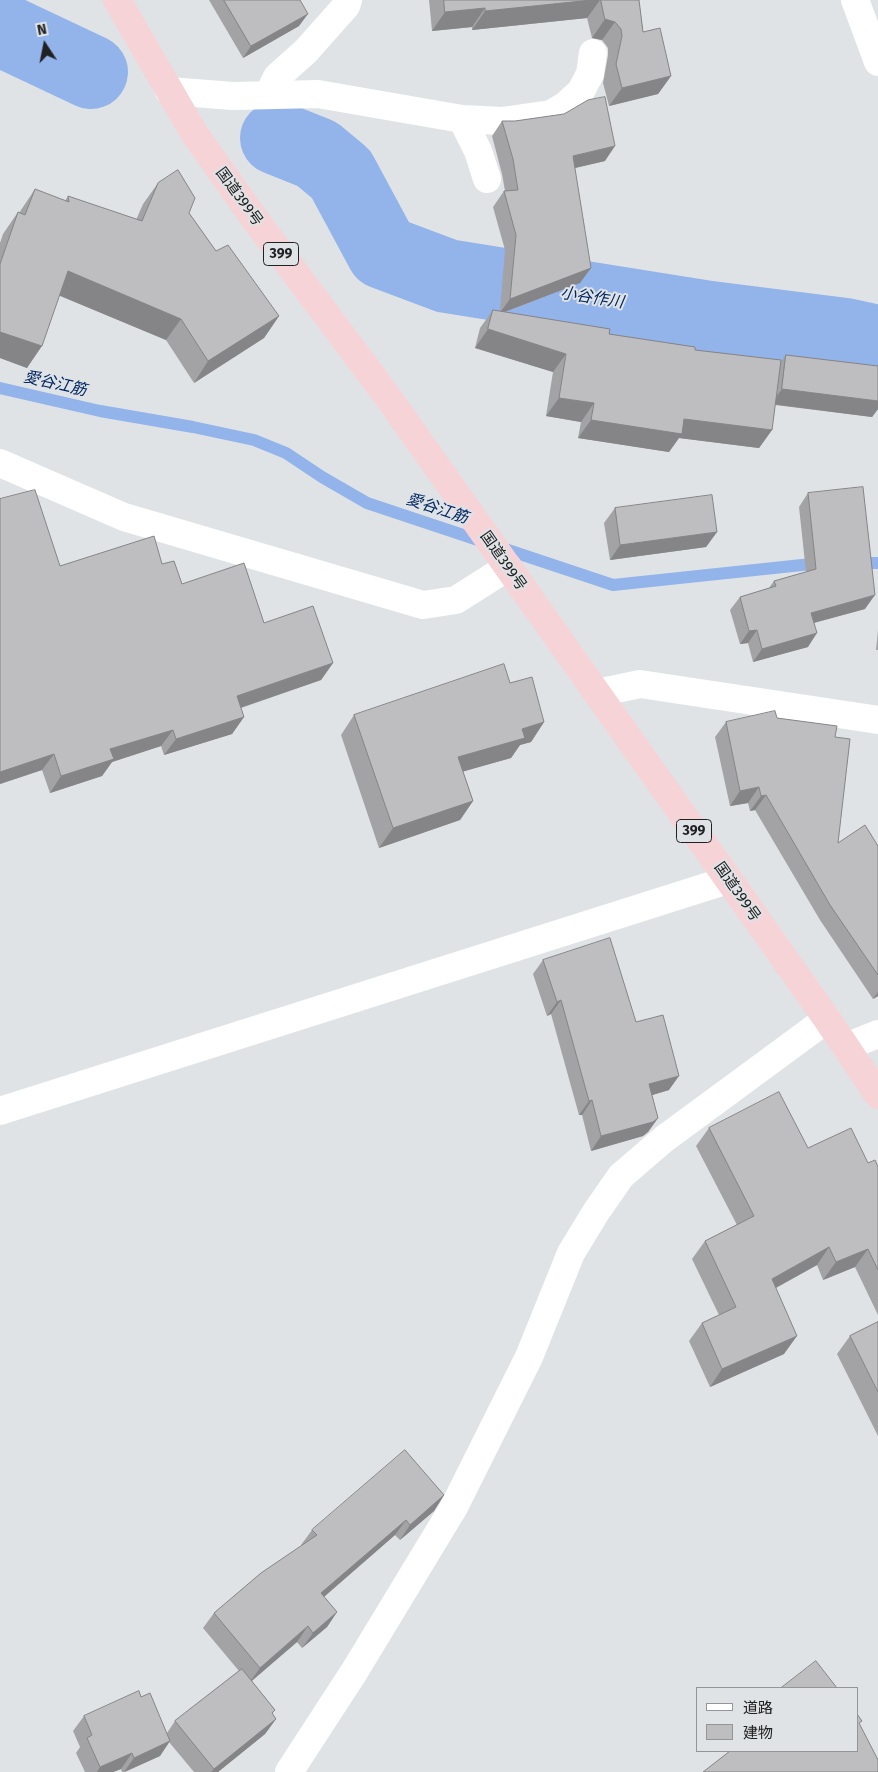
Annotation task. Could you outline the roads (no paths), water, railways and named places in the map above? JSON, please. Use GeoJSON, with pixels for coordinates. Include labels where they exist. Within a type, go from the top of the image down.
{"type":"FeatureCollection","features":[{"type":"Feature","properties":{"kind":"highway","name":"国道399号"},"geometry":{"type":"LineString","coordinates":[[117,0],[194,133],[254,218],[385,393],[827,1019],[878,1095]]}},
{"type":"Feature","properties":{"kind":"street"},"geometry":{"type":"LineString","coordinates":[[268,94],[277,78],[306,51],[346,6],[348,0]]}},
{"type":"Feature","properties":{"kind":"street"},"geometry":{"type":"LineString","coordinates":[[855,0],[878,62]]}},
{"type":"Feature","properties":{"kind":"street"},"geometry":{"type":"LineString","coordinates":[[169,91],[233,96],[318,94],[462,119],[502,121],[551,114],[566,105],[581,92],[590,74],[593,53]]}},
{"type":"Feature","properties":{"kind":"street"},"geometry":{"type":"LineString","coordinates":[[462,119],[478,151],[487,179]]}},
{"type":"Feature","properties":{"kind":"street"},"geometry":{"type":"LineString","coordinates":[[0,463],[124,517],[423,605],[456,600],[508,567]]}},
{"type":"Feature","properties":{"kind":"street"},"geometry":{"type":"LineString","coordinates":[[596,693],[640,684],[878,720]]}},
{"type":"Feature","properties":{"kind":"street"},"geometry":{"type":"LineString","coordinates":[[0,1111],[728,880]]}},
{"type":"Feature","properties":{"kind":"street"},"geometry":{"type":"LineString","coordinates":[[286,1770],[354,1672],[454,1507],[529,1357],[571,1253],[621,1176],[664,1139],[827,1019]]}},
{"type":"Feature","properties":{"kind":"street"},"geometry":{"type":"LineString","coordinates":[[846,1047],[878,1034]]}},
{"type":"Feature","properties":{"kind":"waterway","name":"小谷作川"},"geometry":{"type":"LineString","coordinates":[[0,29],[91,72]]}},
{"type":"Feature","properties":{"kind":"waterway","name":"小谷作川"},"geometry":{"type":"LineString","coordinates":[[277,138],[317,154],[341,174],[383,252],[447,276],[710,318],[845,335],[878,342]]}},
{"type":"Feature","properties":{"kind":"waterway","name":"愛谷江筋"},"geometry":{"type":"LineString","coordinates":[[0,388],[100,411],[254,440],[286,453],[322,477],[367,503],[613,585],[821,563]]}},
{"type":"Feature","properties":{"kind":"waterway","name":"愛谷江筋"},"geometry":{"type":"LineString","coordinates":[[856,563],[878,563]]}}]}
